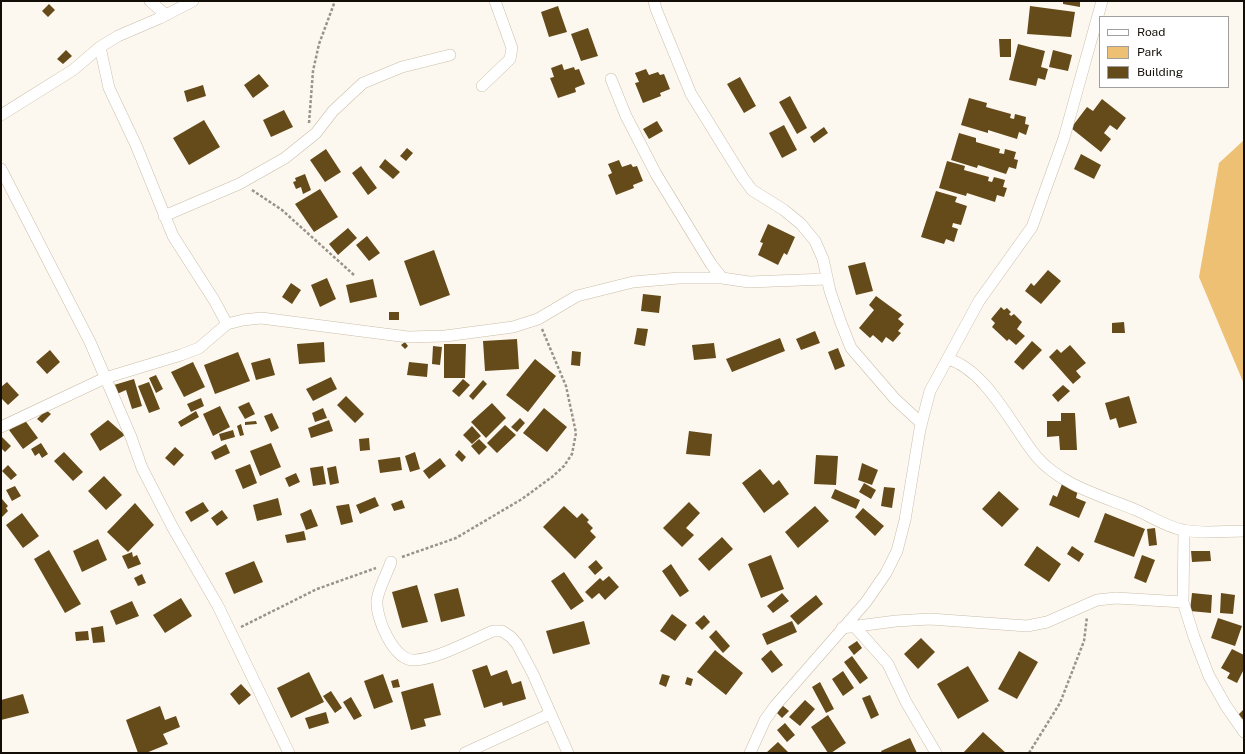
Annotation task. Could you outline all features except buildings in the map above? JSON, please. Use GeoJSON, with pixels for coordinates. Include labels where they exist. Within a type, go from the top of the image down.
{"type":"FeatureCollection","features":[{"type":"Feature","properties":{"kind":"street"},"geometry":{"type":"LineString","coordinates":[[150,1],[166,15]]}},
{"type":"Feature","properties":{"kind":"street"},"geometry":{"type":"LineString","coordinates":[[1,115],[73,70],[100,47],[133,28],[166,15],[193,1]]}},
{"type":"Feature","properties":{"kind":"street"},"geometry":{"type":"LineString","coordinates":[[482,86],[510,59],[512,48],[495,1]]}},
{"type":"Feature","properties":{"kind":"street"},"geometry":{"type":"LineString","coordinates":[[654,1],[691,94],[731,160],[752,190],[784,210],[815,241],[823,259],[827,279],[841,323],[851,348],[895,399],[921,423]]}},
{"type":"Feature","properties":{"kind":"street"},"geometry":{"type":"LineString","coordinates":[[750,753],[766,720],[775,706],[866,602],[886,573],[896,551],[905,520],[921,423],[930,391],[979,301],[1032,227],[1064,138],[1102,1]]}},
{"type":"Feature","properties":{"kind":"street"},"geometry":{"type":"LineString","coordinates":[[100,47],[109,88],[136,145],[173,236],[228,324]]}},
{"type":"Feature","properties":{"kind":"street"},"geometry":{"type":"LineString","coordinates":[[164,216],[239,184],[285,158],[316,133],[333,111],[362,83],[402,67],[450,55]]}},
{"type":"Feature","properties":{"kind":"street"},"geometry":{"type":"LineString","coordinates":[[611,80],[626,116],[656,174],[711,264],[722,278]]}},
{"type":"Feature","properties":{"kind":"street"},"geometry":{"type":"LineString","coordinates":[[1,169],[90,342],[142,468],[173,528],[218,606],[289,753]]}},
{"type":"Feature","properties":{"kind":"street"},"geometry":{"type":"LineString","coordinates":[[1,428],[105,378],[199,348],[228,324],[243,320],[261,318],[408,337],[445,336],[513,327],[538,319],[577,296],[633,282],[679,278],[722,278],[749,282],[827,279]]}},
{"type":"Feature","properties":{"kind":"street"},"geometry":{"type":"LineString","coordinates":[[948,359],[957,362],[976,376],[1001,406],[1036,456],[1049,468],[1065,479],[1166,525],[1184,530],[1244,531]]}},
{"type":"Feature","properties":{"kind":"street"},"geometry":{"type":"LineString","coordinates":[[1184,530],[1183,602],[1194,637],[1209,676],[1226,706],[1244,732]]}},
{"type":"Feature","properties":{"kind":"street"},"geometry":{"type":"LineString","coordinates":[[391,562],[380,590],[377,608],[381,623],[389,639],[403,657],[413,661],[426,659],[493,631],[502,631],[511,637],[517,644],[533,674],[568,753]]}},
{"type":"Feature","properties":{"kind":"street"},"geometry":{"type":"LineString","coordinates":[[842,628],[896,621],[930,619],[1027,626],[1047,622],[1097,600],[1116,598],[1183,602]]}},
{"type":"Feature","properties":{"kind":"street"},"geometry":{"type":"LineString","coordinates":[[855,627],[891,668],[906,702],[936,753]]}},
{"type":"Feature","properties":{"kind":"street"},"geometry":{"type":"LineString","coordinates":[[465,753],[550,714]]}},
{"type":"Feature","properties":{"kind":"path"},"geometry":{"type":"LineString","coordinates":[[307,140],[313,71],[319,44],[336,1]]}},
{"type":"Feature","properties":{"kind":"path"},"geometry":{"type":"LineString","coordinates":[[239,184],[256,192],[282,210],[354,275]]}},
{"type":"Feature","properties":{"kind":"path"},"geometry":{"type":"LineString","coordinates":[[230,632],[317,589],[456,538],[522,499],[552,477],[564,466],[572,454],[576,433],[566,386],[538,319]]}},
{"type":"Feature","properties":{"kind":"path"},"geometry":{"type":"LineString","coordinates":[[1029,753],[1060,703],[1084,641],[1088,603]]}},
{"type":"Feature","properties":{"kind":"green space"},"geometry":{"type":"Polygon","coordinates":[[[1244,140],[1244,384],[1199,277],[1219,163],[1244,140]]]}}]}
